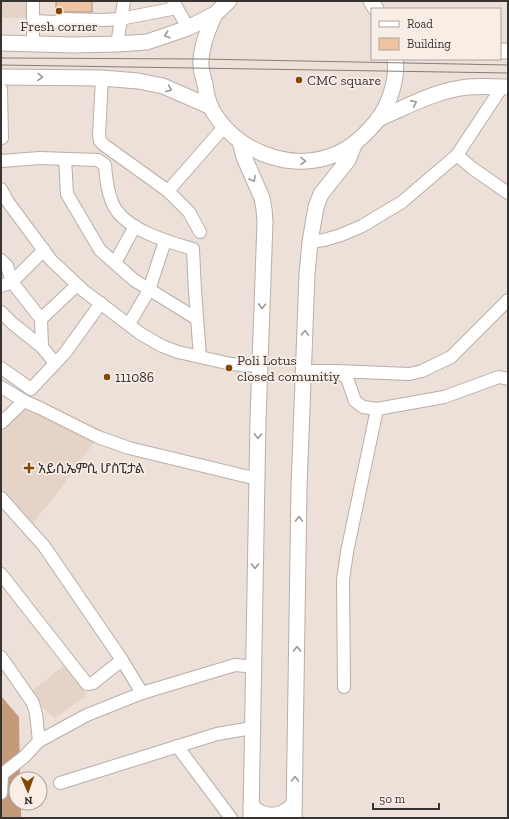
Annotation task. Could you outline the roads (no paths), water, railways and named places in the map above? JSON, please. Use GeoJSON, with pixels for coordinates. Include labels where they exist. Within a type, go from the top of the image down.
{"type":"FeatureCollection","features":[{"type":"Feature","properties":{"kind":"main road"},"geometry":{"type":"LineString","coordinates":[[1,43],[117,44],[147,42],[188,28],[215,14],[229,1]]}},
{"type":"Feature","properties":{"kind":"main road"},"geometry":{"type":"LineString","coordinates":[[215,14],[205,36],[201,60],[201,67],[211,107],[224,127],[240,142],[264,155],[287,160],[311,161],[334,155],[355,143],[368,132],[386,107],[395,71],[395,60]]}},
{"type":"Feature","properties":{"kind":"main road"},"geometry":{"type":"LineString","coordinates":[[1,77],[102,78],[138,81],[163,86],[211,107]]}},
{"type":"Feature","properties":{"kind":"main road"},"geometry":{"type":"LineString","coordinates":[[378,119],[432,95],[450,90],[468,87],[505,87]]}},
{"type":"Feature","properties":{"kind":"main road"},"geometry":{"type":"LineString","coordinates":[[240,142],[244,157],[264,209],[264,273],[259,366],[251,812],[274,818],[294,811],[300,488],[307,274],[310,242],[316,207],[322,194],[348,160],[355,143]]}},
{"type":"Feature","properties":{"kind":"street"},"geometry":{"type":"LineString","coordinates":[[33,1],[33,44]]}},
{"type":"Feature","properties":{"kind":"street"},"geometry":{"type":"LineString","coordinates":[[117,44],[124,1]]}},
{"type":"Feature","properties":{"kind":"street"},"geometry":{"type":"LineString","coordinates":[[33,21],[55,22],[63,19],[120,19],[175,4],[188,28]]}},
{"type":"Feature","properties":{"kind":"street"},"geometry":{"type":"LineString","coordinates":[[102,78],[100,141],[168,191],[189,212],[200,232]]}},
{"type":"Feature","properties":{"kind":"street"},"geometry":{"type":"LineString","coordinates":[[310,242],[341,235],[362,226],[402,202],[457,155],[505,87]]}},
{"type":"Feature","properties":{"kind":"street"},"geometry":{"type":"LineString","coordinates":[[1,89],[2,138]]}},
{"type":"Feature","properties":{"kind":"street"},"geometry":{"type":"LineString","coordinates":[[168,191],[224,127]]}},
{"type":"Feature","properties":{"kind":"street"},"geometry":{"type":"LineString","coordinates":[[457,155],[472,168],[508,193]]}},
{"type":"Feature","properties":{"kind":"street"},"geometry":{"type":"LineString","coordinates":[[1,161],[40,158],[98,160],[105,165],[106,180],[112,203],[120,215],[144,232],[193,249],[200,357]]}},
{"type":"Feature","properties":{"kind":"street"},"geometry":{"type":"LineString","coordinates":[[66,159],[67,194],[100,250],[134,280],[197,319]]}},
{"type":"Feature","properties":{"kind":"street"},"geometry":{"type":"LineString","coordinates":[[1,189],[4,204],[51,260],[78,285],[141,334],[162,346],[178,352],[231,364],[259,366]]}},
{"type":"Feature","properties":{"kind":"street"},"geometry":{"type":"LineString","coordinates":[[115,263],[135,226]]}},
{"type":"Feature","properties":{"kind":"street"},"geometry":{"type":"LineString","coordinates":[[129,324],[149,290],[165,240]]}},
{"type":"Feature","properties":{"kind":"street"},"geometry":{"type":"LineString","coordinates":[[6,284],[44,250]]}},
{"type":"Feature","properties":{"kind":"street"},"geometry":{"type":"LineString","coordinates":[[1,260],[8,266],[6,284]]}},
{"type":"Feature","properties":{"kind":"street"},"geometry":{"type":"LineString","coordinates":[[6,284],[41,319],[42,347]]}},
{"type":"Feature","properties":{"kind":"street"},"geometry":{"type":"LineString","coordinates":[[41,319],[78,285]]}},
{"type":"Feature","properties":{"kind":"street"},"geometry":{"type":"LineString","coordinates":[[304,371],[409,374],[422,371],[451,357],[508,300]]}},
{"type":"Feature","properties":{"kind":"street"},"geometry":{"type":"LineString","coordinates":[[1,368],[31,389],[65,353],[101,303]]}},
{"type":"Feature","properties":{"kind":"street"},"geometry":{"type":"LineString","coordinates":[[1,312],[12,323],[42,347],[55,363]]}},
{"type":"Feature","properties":{"kind":"street"},"geometry":{"type":"LineString","coordinates":[[336,371],[347,378],[355,401],[363,407],[378,409],[444,397],[498,377],[508,379]]}},
{"type":"Feature","properties":{"kind":"street"},"geometry":{"type":"LineString","coordinates":[[1,387],[24,401],[98,437],[129,448],[257,479]]}},
{"type":"Feature","properties":{"kind":"street"},"geometry":{"type":"LineString","coordinates":[[1,423],[24,401]]}},
{"type":"Feature","properties":{"kind":"street"},"geometry":{"type":"LineString","coordinates":[[344,687],[343,580],[347,552],[378,409]]}},
{"type":"Feature","properties":{"kind":"street"},"geometry":{"type":"LineString","coordinates":[[1,498],[44,546],[122,660],[142,693]]}},
{"type":"Feature","properties":{"kind":"street"},"geometry":{"type":"LineString","coordinates":[[1,574],[87,684],[93,683],[122,660]]}},
{"type":"Feature","properties":{"kind":"street"},"geometry":{"type":"LineString","coordinates":[[1,657],[33,703],[39,741]]}},
{"type":"Feature","properties":{"kind":"street"},"geometry":{"type":"LineString","coordinates":[[1,793],[1,775],[24,757],[39,741],[87,714],[142,693],[235,665],[246,666],[253,669]]}},
{"type":"Feature","properties":{"kind":"street"},"geometry":{"type":"LineString","coordinates":[[60,783],[217,734],[252,728]]}},
{"type":"Feature","properties":{"kind":"street"},"geometry":{"type":"LineString","coordinates":[[177,746],[231,818]]}},
{"type":"Feature","properties":{"kind":"tram line"},"geometry":{"type":"LineString","coordinates":[[1,58],[201,59],[508,65]]}},
{"type":"Feature","properties":{"kind":"tram line"},"geometry":{"type":"LineString","coordinates":[[1,65],[508,73]]}},
{"type":"Feature","properties":{"kind":"place","name":"Fresh corner"},"geometry":{"type":"Point","coordinates":[59,11]}},
{"type":"Feature","properties":{"kind":"place","name":"CMC square"},"geometry":{"type":"Point","coordinates":[299,80]}},
{"type":"Feature","properties":{"kind":"place","name":"Poli Lotus closed comunitiy"},"geometry":{"type":"Point","coordinates":[229,368]}},
{"type":"Feature","properties":{"kind":"place","name":"111086"},"geometry":{"type":"Point","coordinates":[107,377]}},
{"type":"Feature","properties":{"kind":"place","name":"አይሲኤምሲ ሆስፒታል"},"geometry":{"type":"Point","coordinates":[29,468]}}]}
